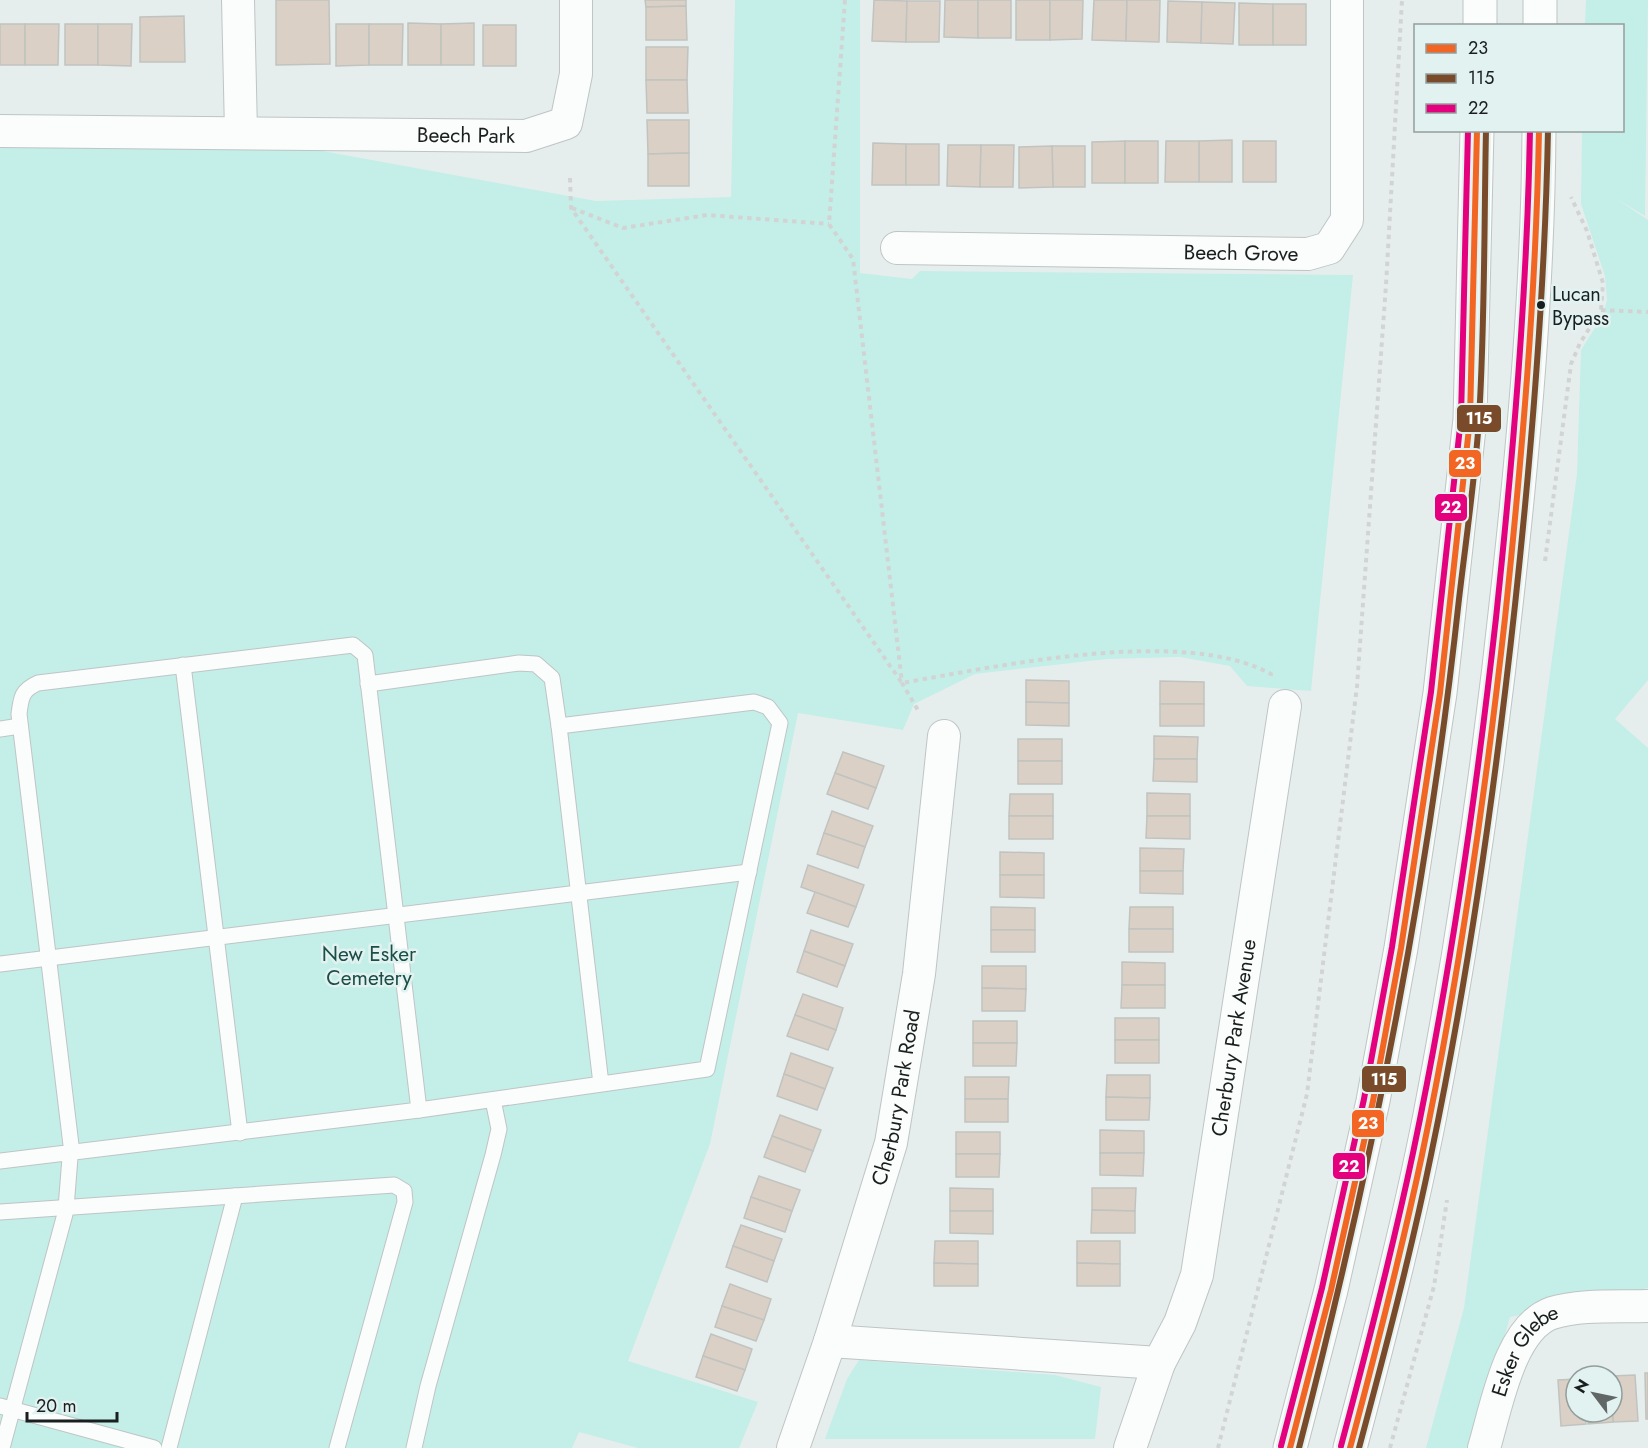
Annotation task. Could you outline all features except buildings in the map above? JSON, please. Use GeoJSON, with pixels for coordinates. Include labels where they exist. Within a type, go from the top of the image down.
{"type":"FeatureCollection","features":[{"type":"Feature","properties":{"kind":"highway"},"geometry":{"type":"LineString","coordinates":[[1480,0],[1480,24]]}},
{"type":"Feature","properties":{"kind":"highway"},"geometry":{"type":"LineString","coordinates":[[1540,0],[1540,24]]}},
{"type":"Feature","properties":{"kind":"highway"},"geometry":{"type":"LineString","coordinates":[[1290,1448],[1331,1290],[1373,1101],[1401,948],[1440,693],[1470,419],[1477,132]]}},
{"type":"Feature","properties":{"kind":"highway"},"geometry":{"type":"LineString","coordinates":[[1350,1448],[1389,1300],[1429,1117],[1458,960],[1497,695],[1526,425],[1539,132]]}},
{"type":"Feature","properties":{"kind":"street"},"geometry":{"type":"LineString","coordinates":[[238,0],[241,132]]}},
{"type":"Feature","properties":{"kind":"street","name":"Beech Park"},"geometry":{"type":"LineString","coordinates":[[0,131],[526,136],[566,123],[576,74],[576,0]]}},
{"type":"Feature","properties":{"kind":"street","name":"Beech Grove"},"geometry":{"type":"LineString","coordinates":[[897,248],[1308,254],[1329,248],[1347,220],[1347,0]]}},
{"type":"Feature","properties":{"kind":"street","name":"Cherbury Park Avenue"},"geometry":{"type":"LineString","coordinates":[[1130,1448],[1159,1363],[1180,1323],[1197,1275],[1277,695]]}},
{"type":"Feature","properties":{"kind":"street","name":"Cherbury Park Road"},"geometry":{"type":"LineString","coordinates":[[793,1448],[830,1341],[891,1143],[919,974],[944,736]]}},
{"type":"Feature","properties":{"kind":"street","name":"Esker Glebe"},"geometry":{"type":"LineString","coordinates":[[1484,1448],[1512,1359],[1520,1340],[1534,1325],[1550,1314],[1568,1310],[1648,1306]]}},
{"type":"Feature","properties":{"kind":"street"},"geometry":{"type":"LineString","coordinates":[[830,1341],[1159,1363]]}},
{"type":"Feature","properties":{"kind":"lane"},"geometry":{"type":"LineString","coordinates":[[2,1448],[6,1408],[66,1208],[70,1154],[50,958],[20,726],[21,695],[26,688],[38,683],[353,645],[365,655],[419,1110]]}},
{"type":"Feature","properties":{"kind":"lane"},"geometry":{"type":"LineString","coordinates":[[368,684],[519,663],[536,664],[552,678],[601,1084]]}},
{"type":"Feature","properties":{"kind":"lane"},"geometry":{"type":"LineString","coordinates":[[183,665],[240,1133]]}},
{"type":"Feature","properties":{"kind":"lane"},"geometry":{"type":"LineString","coordinates":[[0,1161],[419,1110],[707,1069],[780,723],[768,707],[754,702],[559,726]]}},
{"type":"Feature","properties":{"kind":"lane"},"geometry":{"type":"LineString","coordinates":[[0,729],[20,726]]}},
{"type":"Feature","properties":{"kind":"lane"},"geometry":{"type":"LineString","coordinates":[[0,964],[749,872]]}},
{"type":"Feature","properties":{"kind":"lane"},"geometry":{"type":"LineString","coordinates":[[414,1448],[428,1386],[499,1129],[493,1100]]}},
{"type":"Feature","properties":{"kind":"lane"},"geometry":{"type":"LineString","coordinates":[[0,1212],[394,1185],[404,1191],[405,1202],[337,1448]]}},
{"type":"Feature","properties":{"kind":"lane"},"geometry":{"type":"LineString","coordinates":[[169,1448],[235,1196]]}},
{"type":"Feature","properties":{"kind":"lane"},"geometry":{"type":"LineString","coordinates":[[6,1408],[154,1448]]}},
{"type":"Feature","properties":{"kind":"path"},"geometry":{"type":"LineString","coordinates":[[845,0],[829,224],[853,259],[902,683]]}},
{"type":"Feature","properties":{"kind":"path"},"geometry":{"type":"LineString","coordinates":[[1218,1448],[1308,1082],[1357,686],[1386,285],[1402,0]]}},
{"type":"Feature","properties":{"kind":"path"},"geometry":{"type":"LineString","coordinates":[[570,178],[572,208],[902,683],[919,712]]}},
{"type":"Feature","properties":{"kind":"path"},"geometry":{"type":"LineString","coordinates":[[572,208],[623,228],[706,215],[829,224]]}},
{"type":"Feature","properties":{"kind":"path"},"geometry":{"type":"LineString","coordinates":[[1601,310],[1648,312]]}},
{"type":"Feature","properties":{"kind":"path"},"geometry":{"type":"LineString","coordinates":[[902,683],[1109,652],[1191,652],[1219,655],[1252,664],[1270,674],[1277,695]]}},
{"type":"Feature","properties":{"kind":"green space","name":"New Esker Cemetery"},"geometry":{"type":"Polygon","coordinates":[[[735,0],[860,0],[860,273],[912,279],[920,271],[1353,275],[1311,691],[1247,686],[1230,666],[1180,657],[1107,659],[975,674],[914,704],[903,730],[798,713],[710,1144],[628,1361],[758,1402],[739,1448],[638,1448],[579,1432],[572,1448],[0,1448],[0,134],[229,134],[596,201],[731,197],[735,0]]]}},
{"type":"Feature","properties":{"kind":"green space"},"geometry":{"type":"Polygon","coordinates":[[[1586,0],[1648,0],[1645,216],[1615,198],[1648,220],[1648,680],[1615,719],[1648,748],[1648,1288],[1510,1317],[1473,1448],[1426,1448],[1464,1308],[1577,474],[1581,350],[1603,315],[1607,300],[1605,276],[1581,204],[1582,132],[1624,132],[1624,24],[1585,24],[1586,0]]]}},
{"type":"Feature","properties":{"kind":"green space"},"geometry":{"type":"Polygon","coordinates":[[[859,1360],[1055,1375],[1101,1387],[1095,1439],[825,1439],[847,1379],[859,1360]]]}},
{"type":"Feature","properties":{"kind":"transit line","name":"22"},"geometry":{"type":"LineString","coordinates":[[1281,1446],[1322,1288],[1364,1099],[1392,947],[1431,692],[1461,418],[1468,132]]}},
{"type":"Feature","properties":{"kind":"transit line","name":"23"},"geometry":{"type":"LineString","coordinates":[[1290,1448],[1331,1290],[1373,1101],[1401,948],[1440,693],[1470,419],[1477,132]]}},
{"type":"Feature","properties":{"kind":"transit line","name":"115"},"geometry":{"type":"LineString","coordinates":[[1299,1448],[1326,1343],[1374,1132],[1395,1026],[1431,814],[1477,442],[1481,383],[1486,132]]}},
{"type":"Feature","properties":{"kind":"transit line","name":"22"},"geometry":{"type":"LineString","coordinates":[[1341,1446],[1397,1227],[1413,1153],[1439,1020],[1471,820],[1496,618],[1513,436],[1526,253],[1530,132]]}},
{"type":"Feature","properties":{"kind":"transit line","name":"23"},"geometry":{"type":"LineString","coordinates":[[1350,1448],[1388,1302],[1422,1155],[1448,1022],[1480,820],[1505,618],[1522,436],[1535,253],[1539,132]]}},
{"type":"Feature","properties":{"kind":"transit line","name":"115"},"geometry":{"type":"LineString","coordinates":[[1359,1448],[1388,1339],[1431,1155],[1469,950],[1490,812],[1527,486],[1541,309],[1548,132]]}},
{"type":"Feature","properties":{"kind":"place","name":"Lucan Bypass"},"geometry":{"type":"Point","coordinates":[1541,305]}}]}
